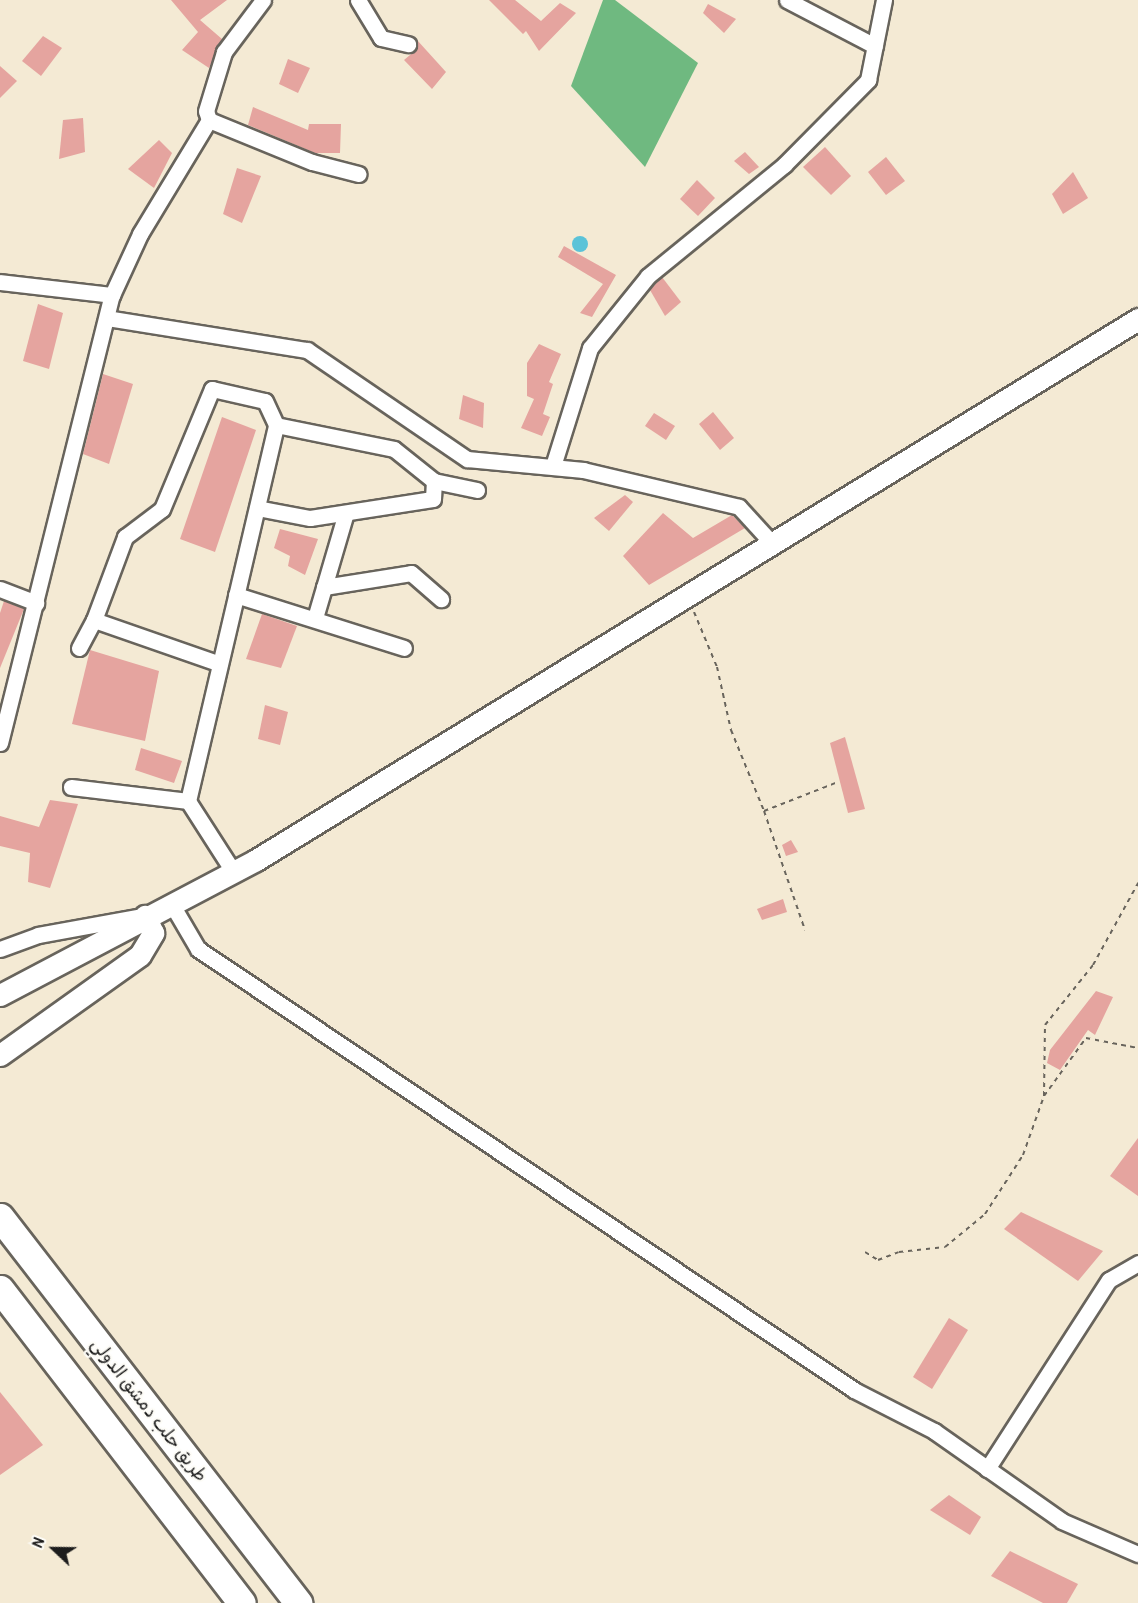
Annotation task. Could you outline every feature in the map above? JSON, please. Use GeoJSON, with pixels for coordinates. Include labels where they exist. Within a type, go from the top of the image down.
{"type":"FeatureCollection","features":[{"type":"Feature","properties":{"kind":"highway","name":"طريق حلب دمشق الدولي"},"geometry":{"type":"LineString","coordinates":[[0,1217],[298,1603]]}},
{"type":"Feature","properties":{"kind":"highway"},"geometry":{"type":"LineString","coordinates":[[0,1289],[242,1603]]}},
{"type":"Feature","properties":{"kind":"main road"},"geometry":{"type":"LineString","coordinates":[[0,995],[145,916],[233,872],[770,541],[1138,319]]}},
{"type":"Feature","properties":{"kind":"main road"},"geometry":{"type":"LineString","coordinates":[[0,1055],[140,955],[153,933],[145,916]]}},
{"type":"Feature","properties":{"kind":"street"},"geometry":{"type":"LineString","coordinates":[[263,0],[224,52],[206,111],[209,120],[312,162],[358,174]]}},
{"type":"Feature","properties":{"kind":"street"},"geometry":{"type":"LineString","coordinates":[[358,0],[381,38],[408,45]]}},
{"type":"Feature","properties":{"kind":"street"},"geometry":{"type":"LineString","coordinates":[[788,0],[875,46]]}},
{"type":"Feature","properties":{"kind":"street"},"geometry":{"type":"LineString","coordinates":[[553,466],[590,348],[648,276],[784,165],[868,80],[884,0]]}},
{"type":"Feature","properties":{"kind":"street"},"geometry":{"type":"LineString","coordinates":[[0,743],[112,295],[140,234],[209,120]]}},
{"type":"Feature","properties":{"kind":"street"},"geometry":{"type":"LineString","coordinates":[[0,282],[112,295]]}},
{"type":"Feature","properties":{"kind":"street"},"geometry":{"type":"LineString","coordinates":[[107,318],[307,350],[467,459],[553,466],[739,507],[770,541]]}},
{"type":"Feature","properties":{"kind":"street"},"geometry":{"type":"LineString","coordinates":[[79,648],[94,620],[125,537],[162,509],[212,389],[265,401],[276,426],[188,801],[233,872]]}},
{"type":"Feature","properties":{"kind":"street"},"geometry":{"type":"LineString","coordinates":[[276,426],[394,449],[434,481],[477,490]]}},
{"type":"Feature","properties":{"kind":"street"},"geometry":{"type":"LineString","coordinates":[[257,508],[310,518],[346,513],[433,499],[434,481]]}},
{"type":"Feature","properties":{"kind":"street"},"geometry":{"type":"LineString","coordinates":[[315,618],[346,513]]}},
{"type":"Feature","properties":{"kind":"street"},"geometry":{"type":"LineString","coordinates":[[324,587],[411,573],[441,599]]}},
{"type":"Feature","properties":{"kind":"street"},"geometry":{"type":"LineString","coordinates":[[0,589],[36,603]]}},
{"type":"Feature","properties":{"kind":"street"},"geometry":{"type":"LineString","coordinates":[[236,595],[315,618],[404,648]]}},
{"type":"Feature","properties":{"kind":"street"},"geometry":{"type":"LineString","coordinates":[[94,620],[220,664]]}},
{"type":"Feature","properties":{"kind":"street"},"geometry":{"type":"LineString","coordinates":[[71,787],[188,801]]}},
{"type":"Feature","properties":{"kind":"street"},"geometry":{"type":"LineString","coordinates":[[171,903],[198,949],[854,1390],[934,1431],[1062,1521],[1138,1554]]}},
{"type":"Feature","properties":{"kind":"street"},"geometry":{"type":"LineString","coordinates":[[0,950],[38,935],[145,916]]}},
{"type":"Feature","properties":{"kind":"street"},"geometry":{"type":"LineString","coordinates":[[987,1469],[1109,1281],[1138,1263]]}},
{"type":"Feature","properties":{"kind":"path"},"geometry":{"type":"LineString","coordinates":[[686,593],[717,667],[731,730],[764,811],[805,930]]}},
{"type":"Feature","properties":{"kind":"path"},"geometry":{"type":"LineString","coordinates":[[764,811],[838,782]]}},
{"type":"Feature","properties":{"kind":"path"},"geometry":{"type":"LineString","coordinates":[[1044,1096],[1046,1025],[1093,965],[1138,883]]}},
{"type":"Feature","properties":{"kind":"path"},"geometry":{"type":"LineString","coordinates":[[865,1252],[878,1260],[899,1252],[945,1246],[969,1232],[1023,1155],[1044,1096],[1086,1038],[1138,1048]]}},
{"type":"Feature","properties":{"kind":"green space"},"geometry":{"type":"Polygon","coordinates":[[[603,0],[615,0],[698,63],[645,167],[571,86],[603,0]]]}},
{"type":"Feature","properties":{"kind":"water"},"geometry":{"type":"Polygon","coordinates":[[[577,236],[583,236],[588,244],[586,250],[577,252],[572,247],[572,241],[577,236]]]}},
{"type":"Feature","properties":{"kind":"building"},"geometry":{"type":"Polygon","coordinates":[[[171,0],[227,0],[200,20],[222,39],[209,68],[182,50],[198,32],[171,0]]]}},
{"type":"Feature","properties":{"kind":"building"},"geometry":{"type":"Polygon","coordinates":[[[489,0],[515,0],[541,21],[560,3],[576,13],[539,51],[526,31],[523,34],[489,0]]]}},
{"type":"Feature","properties":{"kind":"building"},"geometry":{"type":"Polygon","coordinates":[[[708,4],[736,19],[724,33],[703,13],[708,4]]]}},
{"type":"Feature","properties":{"kind":"building"},"geometry":{"type":"Polygon","coordinates":[[[43,36],[62,48],[41,76],[22,61],[43,36]]]}},
{"type":"Feature","properties":{"kind":"building"},"geometry":{"type":"Polygon","coordinates":[[[417,40],[446,72],[432,89],[404,60],[416,50],[417,40]]]}},
{"type":"Feature","properties":{"kind":"building"},"geometry":{"type":"Polygon","coordinates":[[[288,59],[310,68],[298,93],[279,84],[288,59]]]}},
{"type":"Feature","properties":{"kind":"building"},"geometry":{"type":"Polygon","coordinates":[[[0,66],[17,81],[0,98],[0,66]]]}},
{"type":"Feature","properties":{"kind":"building"},"geometry":{"type":"Polygon","coordinates":[[[253,107],[308,130],[309,124],[341,124],[340,153],[315,153],[248,125],[253,107]]]}},
{"type":"Feature","properties":{"kind":"building"},"geometry":{"type":"Polygon","coordinates":[[[83,118],[85,152],[59,159],[63,120],[83,118]]]}},
{"type":"Feature","properties":{"kind":"building"},"geometry":{"type":"Polygon","coordinates":[[[159,140],[172,153],[154,188],[128,169],[159,140]]]}},
{"type":"Feature","properties":{"kind":"building"},"geometry":{"type":"Polygon","coordinates":[[[825,147],[851,176],[831,195],[803,167],[825,147]]]}},
{"type":"Feature","properties":{"kind":"building"},"geometry":{"type":"Polygon","coordinates":[[[745,152],[759,167],[749,174],[734,161],[745,152]]]}},
{"type":"Feature","properties":{"kind":"building"},"geometry":{"type":"Polygon","coordinates":[[[886,157],[905,181],[886,195],[868,172],[886,157]]]}},
{"type":"Feature","properties":{"kind":"building"},"geometry":{"type":"Polygon","coordinates":[[[237,168],[261,176],[242,223],[223,214],[237,168]]]}},
{"type":"Feature","properties":{"kind":"building"},"geometry":{"type":"Polygon","coordinates":[[[1073,172],[1088,198],[1063,214],[1052,194],[1073,172]]]}},
{"type":"Feature","properties":{"kind":"building"},"geometry":{"type":"Polygon","coordinates":[[[697,180],[715,198],[698,216],[680,199],[697,180]]]}},
{"type":"Feature","properties":{"kind":"building"},"geometry":{"type":"Polygon","coordinates":[[[564,246],[616,275],[592,317],[580,313],[603,284],[558,257],[564,246]]]}},
{"type":"Feature","properties":{"kind":"building"},"geometry":{"type":"Polygon","coordinates":[[[662,277],[681,302],[665,316],[650,290],[662,277]]]}},
{"type":"Feature","properties":{"kind":"building"},"geometry":{"type":"Polygon","coordinates":[[[38,304],[63,313],[49,369],[23,361],[38,304]]]}},
{"type":"Feature","properties":{"kind":"building"},"geometry":{"type":"Polygon","coordinates":[[[539,344],[561,354],[549,382],[553,384],[543,414],[550,417],[542,436],[521,428],[534,399],[527,396],[527,363],[539,344]]]}},
{"type":"Feature","properties":{"kind":"building"},"geometry":{"type":"Polygon","coordinates":[[[103,374],[133,384],[109,464],[83,454],[103,374]]]}},
{"type":"Feature","properties":{"kind":"building"},"geometry":{"type":"Polygon","coordinates":[[[463,395],[484,403],[483,428],[459,419],[463,395]]]}},
{"type":"Feature","properties":{"kind":"building"},"geometry":{"type":"Polygon","coordinates":[[[713,412],[734,438],[720,450],[699,424],[713,412]]]}},
{"type":"Feature","properties":{"kind":"building"},"geometry":{"type":"Polygon","coordinates":[[[654,413],[675,426],[666,440],[645,426],[654,413]]]}},
{"type":"Feature","properties":{"kind":"building"},"geometry":{"type":"Polygon","coordinates":[[[222,417],[256,430],[215,552],[180,539],[222,417]]]}},
{"type":"Feature","properties":{"kind":"building"},"geometry":{"type":"Polygon","coordinates":[[[625,495],[633,502],[609,531],[594,518],[625,495]]]}},
{"type":"Feature","properties":{"kind":"building"},"geometry":{"type":"Polygon","coordinates":[[[663,513],[693,538],[732,515],[745,528],[649,585],[623,556],[663,513]]]}},
{"type":"Feature","properties":{"kind":"building"},"geometry":{"type":"Polygon","coordinates":[[[280,529],[318,539],[305,575],[288,566],[290,556],[274,548],[280,529]]]}},
{"type":"Feature","properties":{"kind":"building"},"geometry":{"type":"Polygon","coordinates":[[[4,601],[24,609],[0,668],[0,613],[4,601]]]}},
{"type":"Feature","properties":{"kind":"building"},"geometry":{"type":"Polygon","coordinates":[[[262,614],[297,626],[281,668],[246,659],[262,614]]]}},
{"type":"Feature","properties":{"kind":"building"},"geometry":{"type":"Polygon","coordinates":[[[90,650],[159,671],[145,741],[72,724],[90,650]]]}},
{"type":"Feature","properties":{"kind":"building"},"geometry":{"type":"Polygon","coordinates":[[[265,705],[288,712],[280,745],[258,739],[265,705]]]}},
{"type":"Feature","properties":{"kind":"building"},"geometry":{"type":"Polygon","coordinates":[[[845,737],[865,809],[848,813],[830,743],[845,737]]]}},
{"type":"Feature","properties":{"kind":"building"},"geometry":{"type":"Polygon","coordinates":[[[141,748],[182,761],[174,783],[135,770],[141,748]]]}},
{"type":"Feature","properties":{"kind":"building"},"geometry":{"type":"Polygon","coordinates":[[[50,800],[78,804],[50,888],[28,882],[30,853],[0,846],[0,816],[39,827],[50,800]]]}},
{"type":"Feature","properties":{"kind":"building"},"geometry":{"type":"Polygon","coordinates":[[[791,840],[798,852],[786,856],[782,845],[791,840]]]}},
{"type":"Feature","properties":{"kind":"building"},"geometry":{"type":"Polygon","coordinates":[[[783,899],[787,912],[762,920],[757,909],[783,899]]]}},
{"type":"Feature","properties":{"kind":"building"},"geometry":{"type":"Polygon","coordinates":[[[1096,991],[1113,997],[1095,1035],[1088,1030],[1060,1070],[1047,1063],[1050,1050],[1096,991]]]}},
{"type":"Feature","properties":{"kind":"building"},"geometry":{"type":"Polygon","coordinates":[[[1138,1138],[1138,1196],[1110,1176],[1138,1138]]]}},
{"type":"Feature","properties":{"kind":"building"},"geometry":{"type":"Polygon","coordinates":[[[1021,1212],[1103,1251],[1078,1281],[1004,1229],[1021,1212]]]}},
{"type":"Feature","properties":{"kind":"building"},"geometry":{"type":"Polygon","coordinates":[[[949,1318],[968,1330],[932,1389],[913,1377],[949,1318]]]}},
{"type":"Feature","properties":{"kind":"building"},"geometry":{"type":"Polygon","coordinates":[[[0,1392],[43,1445],[0,1475],[0,1392]]]}},
{"type":"Feature","properties":{"kind":"building"},"geometry":{"type":"Polygon","coordinates":[[[949,1495],[981,1517],[970,1535],[930,1510],[949,1495]]]}},
{"type":"Feature","properties":{"kind":"building"},"geometry":{"type":"Polygon","coordinates":[[[1010,1551],[1078,1584],[1067,1603],[1043,1603],[991,1576],[1010,1551]]]}}]}
